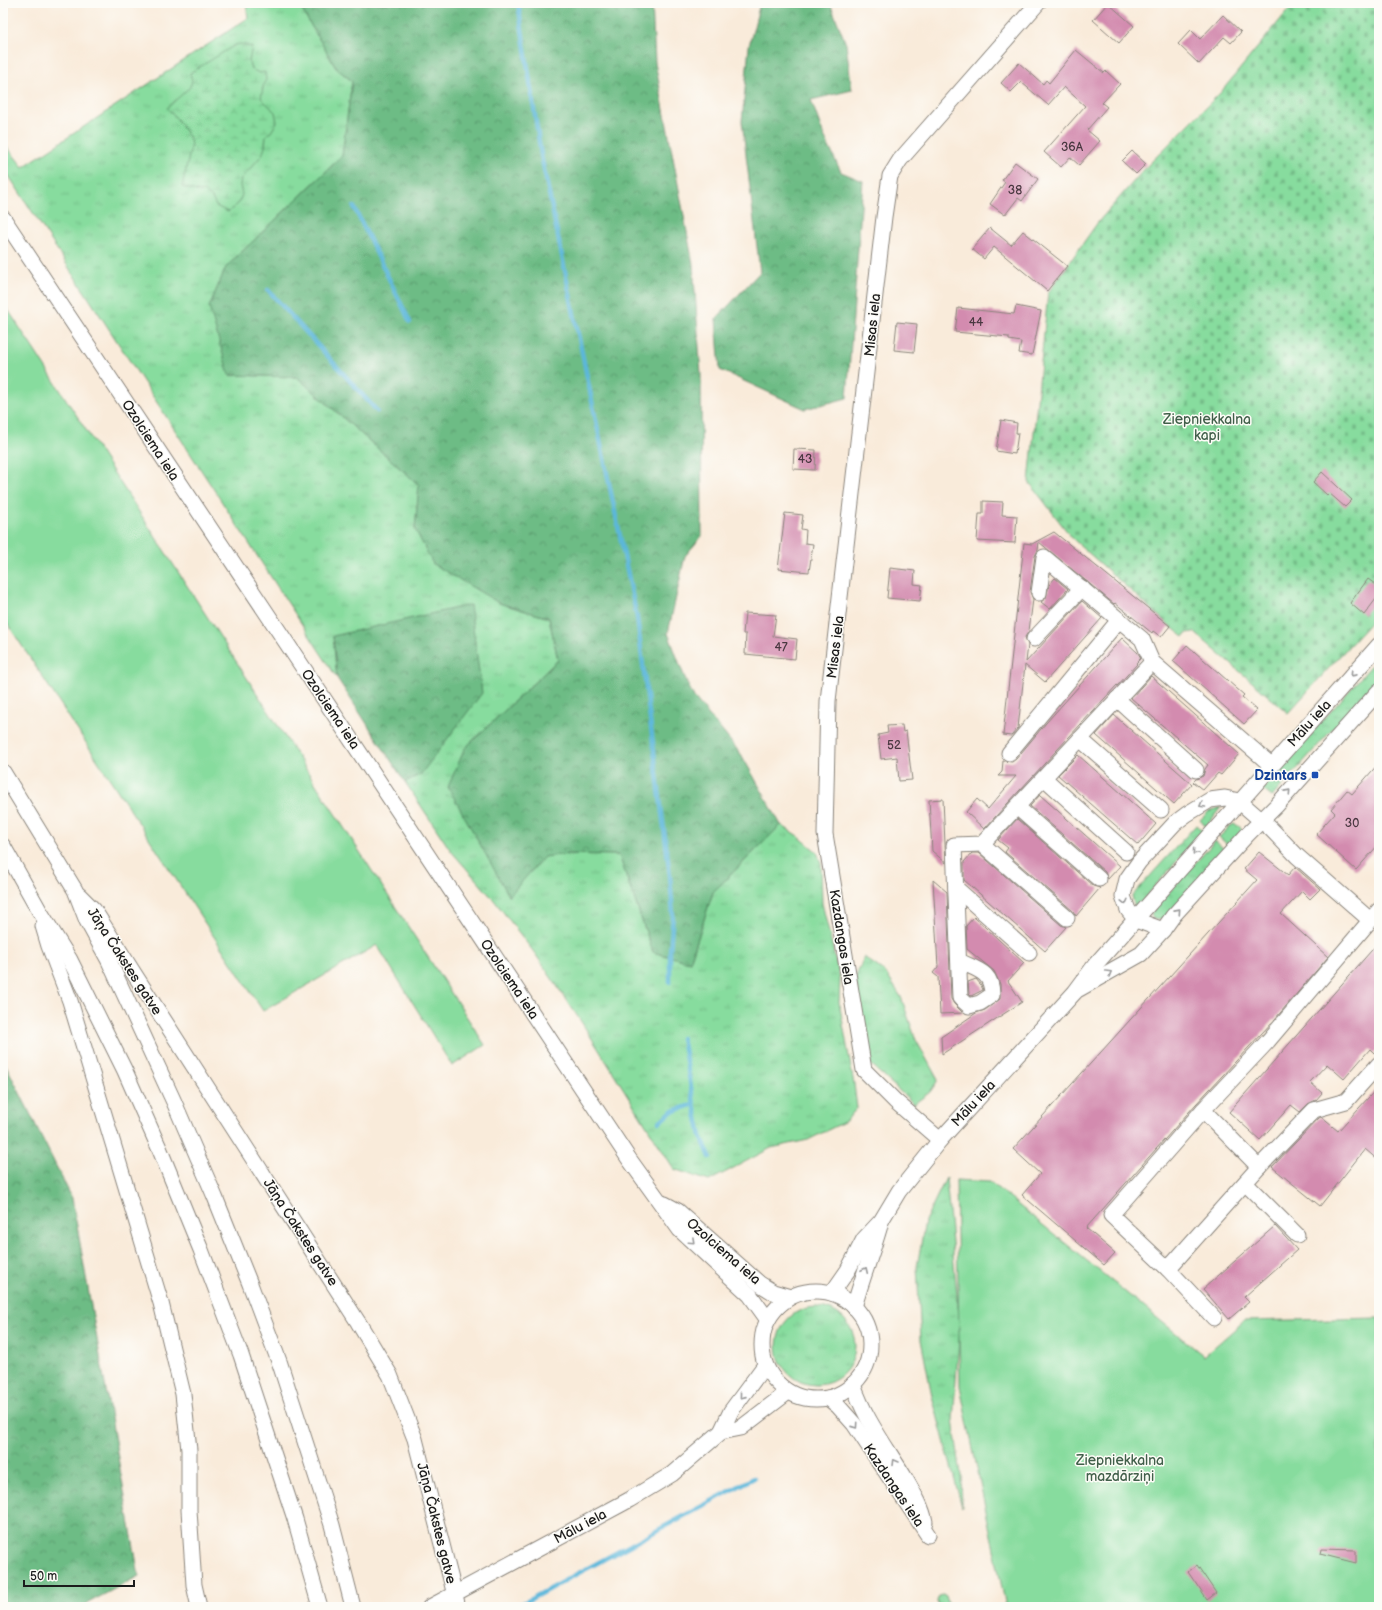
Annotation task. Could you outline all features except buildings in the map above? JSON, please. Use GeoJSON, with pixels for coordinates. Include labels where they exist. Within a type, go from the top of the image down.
{"type":"FeatureCollection","features":[{"type":"Feature","properties":{"kind":"street","name":"Misas iela"},"geometry":{"type":"LineString","coordinates":[[828,702],[890,176],[900,160],[1038,3]]}},
{"type":"Feature","properties":{"kind":"street","name":"Ozolciema iela"},"geometry":{"type":"LineString","coordinates":[[3,218],[629,1159],[680,1230],[750,1295],[768,1320]]}},
{"type":"Feature","properties":{"kind":"street"},"geometry":{"type":"LineString","coordinates":[[1040,593],[1044,557],[1142,639],[1152,662],[1272,765]]}},
{"type":"Feature","properties":{"kind":"street"},"geometry":{"type":"LineString","coordinates":[[1034,639],[1082,588]]}},
{"type":"Feature","properties":{"kind":"street"},"geometry":{"type":"LineString","coordinates":[[1009,753],[1119,620]]}},
{"type":"Feature","properties":{"kind":"street","name":"Mālu iela"},"geometry":{"type":"LineString","coordinates":[[832,1293],[848,1270],[864,1239],[881,1221],[899,1191],[940,1140],[1075,992],[1095,965],[1379,645]]}},
{"type":"Feature","properties":{"kind":"street"},"geometry":{"type":"LineString","coordinates":[[982,844],[1152,662]]}},
{"type":"Feature","properties":{"kind":"street","name":"Mālu iela"},"geometry":{"type":"LineString","coordinates":[[1075,992],[1141,954],[1163,930],[1173,916],[1247,835],[1262,821],[1379,691]]}},
{"type":"Feature","properties":{"kind":"street"},"geometry":{"type":"LineString","coordinates":[[1117,699],[1196,770]]}},
{"type":"Feature","properties":{"kind":"street","name":"Kazdangas iela"},"geometry":{"type":"LineString","coordinates":[[828,702],[825,834],[864,1070],[895,1101],[940,1140]]}},
{"type":"Feature","properties":{"kind":"street"},"geometry":{"type":"LineString","coordinates":[[1080,739],[1161,810]]}},
{"type":"Feature","properties":{"kind":"street","name":"Jāņa Čakstes gatve"},"geometry":{"type":"LineString","coordinates":[[3,772],[75,890],[86,921],[109,961],[174,1102],[215,1197],[280,1364],[306,1441],[332,1525],[353,1607]]}},
{"type":"Feature","properties":{"kind":"street"},"geometry":{"type":"LineString","coordinates":[[1044,778],[1126,852]]}},
{"type":"Feature","properties":{"kind":"street"},"geometry":{"type":"LineString","coordinates":[[1163,930],[1136,920],[1128,910],[1123,896],[1127,879],[1139,862],[1175,823],[1210,800],[1225,798],[1239,802],[1262,821],[1297,856],[1374,915],[1268,1041],[1203,1110],[1111,1215],[1168,1269],[1214,1318]]}},
{"type":"Feature","properties":{"kind":"street"},"geometry":{"type":"LineString","coordinates":[[1017,807],[1099,879]]}},
{"type":"Feature","properties":{"kind":"street"},"geometry":{"type":"LineString","coordinates":[[959,961],[954,845],[982,844],[1067,918]]}},
{"type":"Feature","properties":{"kind":"street"},"geometry":{"type":"LineString","coordinates":[[3,846],[39,910],[70,960],[125,1071],[160,1150],[201,1250],[241,1354],[295,1519],[320,1607]]}},
{"type":"Feature","properties":{"kind":"street"},"geometry":{"type":"LineString","coordinates":[[956,888],[1029,953]]}},
{"type":"Feature","properties":{"kind":"street","name":"Jāņa Čakstes gatve"},"geometry":{"type":"LineString","coordinates":[[75,890],[94,910],[390,1374],[415,1439],[456,1601]]}},
{"type":"Feature","properties":{"kind":"street"},"geometry":{"type":"LineString","coordinates":[[39,910],[48,946],[72,1008],[160,1303],[183,1394],[189,1450],[189,1510],[193,1570],[199,1607]]}},
{"type":"Feature","properties":{"kind":"street"},"geometry":{"type":"LineString","coordinates":[[1168,1269],[1259,1166],[1314,1110],[1346,1101],[1379,1064]]}},
{"type":"Feature","properties":{"kind":"street"},"geometry":{"type":"LineString","coordinates":[[1203,1110],[1259,1166]]}},
{"type":"Feature","properties":{"kind":"street"},"geometry":{"type":"LineString","coordinates":[[1244,1183],[1297,1235]]}},
{"type":"Feature","properties":{"kind":"street","name":"Ozolciema iela"},"geometry":{"type":"LineString","coordinates":[[659,1200],[678,1211],[760,1284],[773,1292],[790,1297]]}},
{"type":"Feature","properties":{"kind":"street","name":"Mālu iela"},"geometry":{"type":"LineString","coordinates":[[854,1307],[862,1277],[871,1258],[881,1221]]}},
{"type":"Feature","properties":{"kind":"street"},"geometry":{"type":"LineString","coordinates":[[811,1291],[832,1293],[844,1299],[854,1307],[864,1321],[869,1337],[869,1354],[864,1370],[854,1384],[842,1393],[828,1398],[814,1399],[801,1397],[788,1392],[774,1380],[765,1365],[762,1350],[763,1334],[768,1320],[777,1307],[790,1297],[811,1291]]}},
{"type":"Feature","properties":{"kind":"street","name":"Mālu iela"},"geometry":{"type":"LineString","coordinates":[[430,1607],[456,1601],[666,1478],[721,1432],[731,1411],[765,1365]]}},
{"type":"Feature","properties":{"kind":"street","name":"Kazdangas iela"},"geometry":{"type":"LineString","coordinates":[[828,1398],[838,1406],[854,1424],[928,1535],[924,1514],[915,1495],[867,1416],[854,1384]]}},
{"type":"Feature","properties":{"kind":"street","name":"Mālu iela"},"geometry":{"type":"LineString","coordinates":[[721,1432],[741,1428],[788,1392]]}},
{"type":"Feature","properties":{"kind":"green space"},"geometry":{"type":"Polygon","coordinates":[[[246,3],[298,3],[336,68],[352,81],[342,156],[226,267],[229,375],[297,377],[419,485],[415,529],[499,603],[549,618],[558,660],[465,748],[508,895],[543,857],[568,854],[619,855],[653,952],[690,962],[713,892],[781,825],[798,836],[817,852],[821,863],[822,903],[840,979],[839,1002],[857,1108],[846,1121],[808,1140],[771,1148],[709,1181],[674,1169],[582,1023],[536,955],[494,900],[451,851],[405,782],[421,774],[333,636],[337,678],[3,167],[3,142],[23,167],[248,18],[246,3]]]}},
{"type":"Feature","properties":{"kind":"green space"},"geometry":{"type":"Polygon","coordinates":[[[298,3],[652,3],[655,62],[693,264],[701,375],[702,536],[685,556],[668,633],[686,681],[694,697],[741,754],[781,825],[713,892],[690,962],[653,952],[619,855],[568,854],[544,857],[509,896],[448,787],[465,748],[558,660],[549,618],[499,603],[433,564],[415,529],[419,485],[297,377],[229,375],[209,307],[226,267],[342,156],[352,81],[336,68],[298,3]]]}},
{"type":"Feature","properties":{"kind":"green space"},"geometry":{"type":"Polygon","coordinates":[[[760,3],[830,3],[846,44],[852,90],[811,100],[824,136],[841,172],[863,181],[847,398],[805,409],[720,370],[716,319],[760,272],[742,121],[749,46],[760,3]]]}},
{"type":"Feature","properties":{"kind":"green space","name":"Ziepniekkalna kapi"},"geometry":{"type":"Polygon","coordinates":[[[1294,3],[1379,3],[1379,613],[1288,713],[1194,632],[1187,633],[1184,637],[1170,626],[1072,538],[1029,482],[1048,293],[1098,222],[1149,164],[1221,92],[1294,3]]]}},
{"type":"Feature","properties":{"kind":"green space"},"geometry":{"type":"Polygon","coordinates":[[[240,44],[252,47],[249,62],[251,69],[259,73],[265,72],[266,80],[261,98],[275,112],[277,122],[271,132],[266,135],[265,147],[262,155],[241,179],[240,185],[242,195],[238,204],[228,212],[216,206],[212,198],[205,191],[200,192],[182,187],[191,147],[190,139],[177,119],[167,108],[190,87],[192,81],[190,73],[235,45],[240,44]]]}},
{"type":"Feature","properties":{"kind":"green space"},"geometry":{"type":"Polygon","coordinates":[[[3,302],[485,1045],[452,1066],[377,945],[263,1011],[3,617],[3,302]]]}},
{"type":"Feature","properties":{"kind":"green space"},"geometry":{"type":"Polygon","coordinates":[[[470,605],[482,693],[421,774],[405,782],[337,678],[333,636],[470,605]]]}},
{"type":"Feature","properties":{"kind":"green space"},"geometry":{"type":"Polygon","coordinates":[[[1379,657],[1379,677],[1272,797],[1262,789],[1379,657]]]}},
{"type":"Feature","properties":{"kind":"green space"},"geometry":{"type":"Polygon","coordinates":[[[1221,807],[1206,827],[1200,820],[1208,812],[1221,807]]]}},
{"type":"Feature","properties":{"kind":"green space"},"geometry":{"type":"Polygon","coordinates":[[[1233,824],[1242,829],[1229,846],[1219,837],[1233,824]]]}},
{"type":"Feature","properties":{"kind":"green space"},"geometry":{"type":"Polygon","coordinates":[[[1196,825],[1203,831],[1137,907],[1135,907],[1132,896],[1196,825]]]}},
{"type":"Feature","properties":{"kind":"green space"},"geometry":{"type":"Polygon","coordinates":[[[1215,841],[1225,850],[1165,918],[1158,920],[1153,919],[1151,914],[1155,908],[1215,841]]]}},
{"type":"Feature","properties":{"kind":"green space"},"geometry":{"type":"Polygon","coordinates":[[[864,957],[885,972],[901,997],[916,1040],[938,1080],[930,1092],[914,1104],[871,1065],[855,979],[864,957]]]}},
{"type":"Feature","properties":{"kind":"green space"},"geometry":{"type":"Polygon","coordinates":[[[3,1059],[72,1198],[139,1576],[88,1603],[84,1607],[3,1607],[3,1059]]]}},
{"type":"Feature","properties":{"kind":"green space"},"geometry":{"type":"Polygon","coordinates":[[[946,1178],[960,1327],[953,1420],[961,1475],[962,1507],[932,1396],[921,1340],[917,1267],[925,1221],[946,1178]]]}},
{"type":"Feature","properties":{"kind":"green space","name":"Ziepniekkalna mazdārziņi"},"geometry":{"type":"Polygon","coordinates":[[[956,1180],[990,1182],[1204,1356],[1244,1321],[1379,1318],[1379,1607],[1006,1607],[960,1387],[956,1180]]]}},
{"type":"Feature","properties":{"kind":"green space"},"geometry":{"type":"Polygon","coordinates":[[[816,1307],[831,1310],[838,1314],[848,1324],[852,1331],[855,1346],[852,1361],[848,1368],[838,1378],[831,1382],[816,1385],[801,1382],[794,1378],[784,1368],[780,1361],[777,1346],[780,1331],[784,1324],[794,1314],[801,1310],[816,1307]]]}},
{"type":"Feature","properties":{"kind":"green space"},"geometry":{"type":"Polygon","coordinates":[[[943,1595],[946,1597],[949,1607],[938,1607],[937,1601],[939,1596],[943,1595]]]}},
{"type":"Feature","properties":{"kind":"waterway"},"geometry":{"type":"LineString","coordinates":[[518,3],[541,155],[637,618],[670,876],[673,915],[670,951],[670,982]]}},
{"type":"Feature","properties":{"kind":"waterway"},"geometry":{"type":"LineString","coordinates":[[354,207],[410,322]]}},
{"type":"Feature","properties":{"kind":"waterway"},"geometry":{"type":"LineString","coordinates":[[268,290],[377,411]]}},
{"type":"Feature","properties":{"kind":"waterway"},"geometry":{"type":"LineString","coordinates":[[659,1122],[671,1112],[694,1104],[682,1038]]}},
{"type":"Feature","properties":{"kind":"waterway"},"geometry":{"type":"LineString","coordinates":[[694,1104],[701,1136],[710,1157]]}},
{"type":"Feature","properties":{"kind":"waterway"},"geometry":{"type":"LineString","coordinates":[[516,1607],[754,1478]]}},
{"type":"Feature","properties":{"kind":"place","name":"Dzintars"},"geometry":{"type":"Point","coordinates":[1315,775]}}]}
